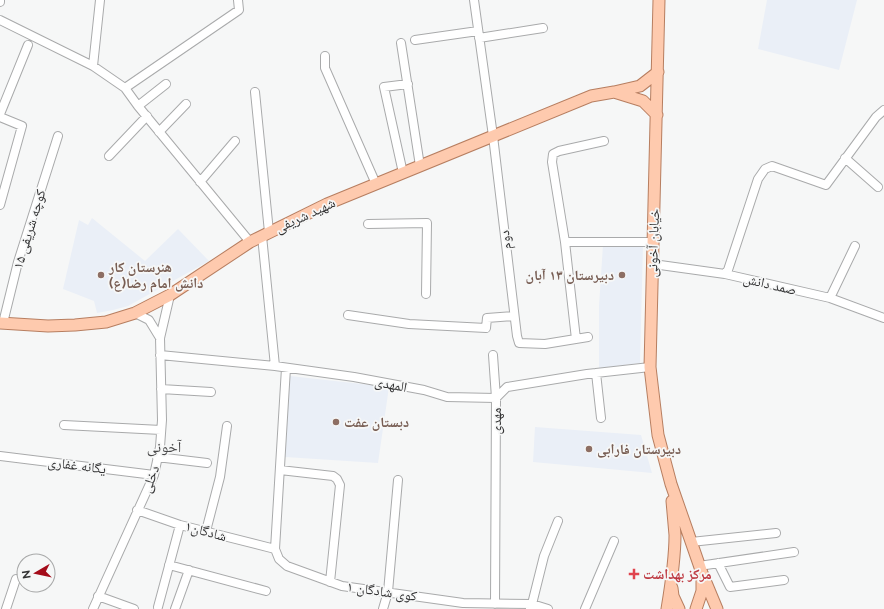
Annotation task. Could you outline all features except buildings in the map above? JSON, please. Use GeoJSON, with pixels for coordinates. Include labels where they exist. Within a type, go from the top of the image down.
{"type":"FeatureCollection","features":[{"type":"Feature","properties":{"kind":"main road","name":"خیابان آخونی"},"geometry":{"type":"LineString","coordinates":[[659,0],[650,367],[658,435],[671,484]]}},
{"type":"Feature","properties":{"kind":"main road","name":"شهید شریفی"},"geometry":{"type":"LineString","coordinates":[[1,323],[48,326],[75,325],[106,322],[134,313],[170,295],[250,242],[327,204],[592,96],[640,86],[658,72]]}},
{"type":"Feature","properties":{"kind":"main road"},"geometry":{"type":"LineString","coordinates":[[614,92],[643,101],[657,115]]}},
{"type":"Feature","properties":{"kind":"main road"},"geometry":{"type":"LineString","coordinates":[[671,484],[699,565],[717,609]]}},
{"type":"Feature","properties":{"kind":"main road"},"geometry":{"type":"LineString","coordinates":[[666,609],[672,581],[674,561],[675,535],[671,484]]}},
{"type":"Feature","properties":{"kind":"main road"},"geometry":{"type":"LineString","coordinates":[[674,561],[678,555],[684,553],[690,554],[699,565],[702,591],[696,609]]}},
{"type":"Feature","properties":{"kind":"main road"},"geometry":{"type":"LineString","coordinates":[[672,581],[673,596],[679,609]]}},
{"type":"Feature","properties":{"kind":"street"},"geometry":{"type":"LineString","coordinates":[[93,66],[100,0]]}},
{"type":"Feature","properties":{"kind":"street"},"geometry":{"type":"LineString","coordinates":[[125,88],[239,10],[238,0]]}},
{"type":"Feature","properties":{"kind":"street","name":"دوم"},"geometry":{"type":"LineString","coordinates":[[474,0],[493,136],[514,316],[519,343],[545,344],[576,339]]}},
{"type":"Feature","properties":{"kind":"street"},"geometry":{"type":"LineString","coordinates":[[0,20],[93,66],[125,88],[159,132],[250,242]]}},
{"type":"Feature","properties":{"kind":"street"},"geometry":{"type":"LineString","coordinates":[[414,40],[543,28]]}},
{"type":"Feature","properties":{"kind":"street"},"geometry":{"type":"LineString","coordinates":[[401,43],[420,166]]}},
{"type":"Feature","properties":{"kind":"street"},"geometry":{"type":"LineString","coordinates":[[0,204],[22,126],[0,115],[28,45]]}},
{"type":"Feature","properties":{"kind":"street"},"geometry":{"type":"LineString","coordinates":[[325,56],[325,68],[376,184]]}},
{"type":"Feature","properties":{"kind":"street"},"geometry":{"type":"LineString","coordinates":[[138,106],[166,84]]}},
{"type":"Feature","properties":{"kind":"street"},"geometry":{"type":"LineString","coordinates":[[403,173],[384,88],[408,84]]}},
{"type":"Feature","properties":{"kind":"street"},"geometry":{"type":"LineString","coordinates":[[255,92],[275,366]]}},
{"type":"Feature","properties":{"kind":"street"},"geometry":{"type":"LineString","coordinates":[[159,132],[186,104]]}},
{"type":"Feature","properties":{"kind":"street"},"geometry":{"type":"LineString","coordinates":[[725,274],[728,270],[758,179],[765,169],[772,166],[826,185],[876,117],[884,110]]}},
{"type":"Feature","properties":{"kind":"street"},"geometry":{"type":"LineString","coordinates":[[109,156],[147,116]]}},
{"type":"Feature","properties":{"kind":"street","name":"کوچه شریفی ۱۵"},"geometry":{"type":"LineString","coordinates":[[1,323],[18,262],[58,136]]}},
{"type":"Feature","properties":{"kind":"street"},"geometry":{"type":"LineString","coordinates":[[200,182],[235,141]]}},
{"type":"Feature","properties":{"kind":"street"},"geometry":{"type":"LineString","coordinates":[[588,337],[576,339],[565,242],[552,162],[553,154],[560,151],[604,141]]}},
{"type":"Feature","properties":{"kind":"street"},"geometry":{"type":"LineString","coordinates":[[845,158],[878,187]]}},
{"type":"Feature","properties":{"kind":"street"},"geometry":{"type":"LineString","coordinates":[[368,224],[427,223],[426,294]]}},
{"type":"Feature","properties":{"kind":"street"},"geometry":{"type":"LineString","coordinates":[[565,242],[653,242]]}},
{"type":"Feature","properties":{"kind":"street"},"geometry":{"type":"LineString","coordinates":[[830,298],[855,246]]}},
{"type":"Feature","properties":{"kind":"street","name":"صمد دانش"},"geometry":{"type":"LineString","coordinates":[[653,264],[725,274],[830,298],[884,318]]}},
{"type":"Feature","properties":{"kind":"street","name":"دخلی"},"geometry":{"type":"LineString","coordinates":[[92,609],[154,475],[161,430],[160,338],[170,295]]}},
{"type":"Feature","properties":{"kind":"street"},"geometry":{"type":"LineString","coordinates":[[134,313],[149,320],[160,338]]}},
{"type":"Feature","properties":{"kind":"street"},"geometry":{"type":"LineString","coordinates":[[348,315],[409,324],[486,328],[486,318],[514,316]]}},
{"type":"Feature","properties":{"kind":"street","name":"المهدی"},"geometry":{"type":"LineString","coordinates":[[160,355],[275,366],[354,377],[424,390],[447,397],[496,398]]}},
{"type":"Feature","properties":{"kind":"street"},"geometry":{"type":"LineString","coordinates":[[493,355],[496,398]]}},
{"type":"Feature","properties":{"kind":"street","name":"مهدی"},"geometry":{"type":"LineString","coordinates":[[495,604],[496,398],[507,387],[596,373],[650,367]]}},
{"type":"Feature","properties":{"kind":"street"},"geometry":{"type":"LineString","coordinates":[[275,549],[286,368]]}},
{"type":"Feature","properties":{"kind":"street"},"geometry":{"type":"LineString","coordinates":[[596,373],[601,418]]}},
{"type":"Feature","properties":{"kind":"street"},"geometry":{"type":"LineString","coordinates":[[161,389],[211,392]]}},
{"type":"Feature","properties":{"kind":"street"},"geometry":{"type":"LineString","coordinates":[[64,425],[161,430]]}},
{"type":"Feature","properties":{"kind":"street"},"geometry":{"type":"LineString","coordinates":[[206,531],[220,477],[227,426]]}},
{"type":"Feature","properties":{"kind":"street","name":"یگانه غفاری"},"geometry":{"type":"LineString","coordinates":[[0,456],[154,475]]}},
{"type":"Feature","properties":{"kind":"street"},"geometry":{"type":"LineString","coordinates":[[157,457],[207,463]]}},
{"type":"Feature","properties":{"kind":"street"},"geometry":{"type":"LineString","coordinates":[[280,470],[333,476],[337,479],[340,485],[330,582]]}},
{"type":"Feature","properties":{"kind":"street"},"geometry":{"type":"LineString","coordinates":[[383,609],[388,592],[398,480]]}},
{"type":"Feature","properties":{"kind":"street","name":"شادگان۱"},"geometry":{"type":"LineString","coordinates":[[138,510],[180,525],[275,549]]}},
{"type":"Feature","properties":{"kind":"street"},"geometry":{"type":"LineString","coordinates":[[531,607],[544,556],[558,521]]}},
{"type":"Feature","properties":{"kind":"street"},"geometry":{"type":"LineString","coordinates":[[158,607],[180,525]]}},
{"type":"Feature","properties":{"kind":"street"},"geometry":{"type":"LineString","coordinates":[[691,542],[776,533]]}},
{"type":"Feature","properties":{"kind":"street"},"geometry":{"type":"LineString","coordinates":[[585,609],[614,541]]}},
{"type":"Feature","properties":{"kind":"street","name":"کوی شادگان ۱"},"geometry":{"type":"LineString","coordinates":[[275,549],[279,559],[287,566],[342,586],[388,592],[462,606],[495,604],[548,609]]}},
{"type":"Feature","properties":{"kind":"street"},"geometry":{"type":"LineString","coordinates":[[699,565],[794,552]]}},
{"type":"Feature","properties":{"kind":"street"},"geometry":{"type":"LineString","coordinates":[[718,563],[730,587],[784,580]]}},
{"type":"Feature","properties":{"kind":"street"},"geometry":{"type":"LineString","coordinates":[[169,565],[266,591]]}},
{"type":"Feature","properties":{"kind":"street"},"geometry":{"type":"LineString","coordinates":[[175,609],[188,570]]}},
{"type":"Feature","properties":{"kind":"street"},"geometry":{"type":"LineString","coordinates":[[6,609],[16,579]]}},
{"type":"Feature","properties":{"kind":"street"},"geometry":{"type":"LineString","coordinates":[[98,596],[134,609]]}},
{"type":"Feature","properties":{"kind":"shaded area"},"geometry":{"type":"Polygon","coordinates":[[[767,0],[857,0],[839,70],[758,49],[767,0]]]}},
{"type":"Feature","properties":{"kind":"shaded area","name":"هنرستان کار دانش امام رضا(ع)"},"geometry":{"type":"Polygon","coordinates":[[[92,218],[145,261],[178,229],[209,261],[128,306],[97,313],[94,301],[63,289],[79,220],[88,225],[92,218]]]}},
{"type":"Feature","properties":{"kind":"shaded area"},"geometry":{"type":"Polygon","coordinates":[[[603,245],[643,245],[640,363],[599,368],[599,306],[603,245]]]}},
{"type":"Feature","properties":{"kind":"shaded area","name":"دبستان عفت"},"geometry":{"type":"Polygon","coordinates":[[[290,376],[389,387],[378,463],[285,457],[290,376]]]}},
{"type":"Feature","properties":{"kind":"shaded area","name":"دبیرستان فارابی"},"geometry":{"type":"Polygon","coordinates":[[[535,427],[641,435],[652,473],[533,462],[535,427]]]}},
{"type":"Feature","properties":{"kind":"place","name":"هنرستان کار دانش امام رضا(ع)"},"geometry":{"type":"Point","coordinates":[101,275]}},
{"type":"Feature","properties":{"kind":"place","name":"دبیرستان ۱۳ آبان"},"geometry":{"type":"Point","coordinates":[622,275]}},
{"type":"Feature","properties":{"kind":"place","name":"دبستان عفت"},"geometry":{"type":"Point","coordinates":[336,422]}},
{"type":"Feature","properties":{"kind":"place","name":"دبیرستان فارابی"},"geometry":{"type":"Point","coordinates":[589,449]}},
{"type":"Feature","properties":{"kind":"place","name":"مرکز بهداشت"},"geometry":{"type":"Point","coordinates":[634,574]}},
{"type":"Feature","properties":{"kind":"district","name":"آخونی"},"geometry":{"type":"Point","coordinates":[164,447]}}]}
